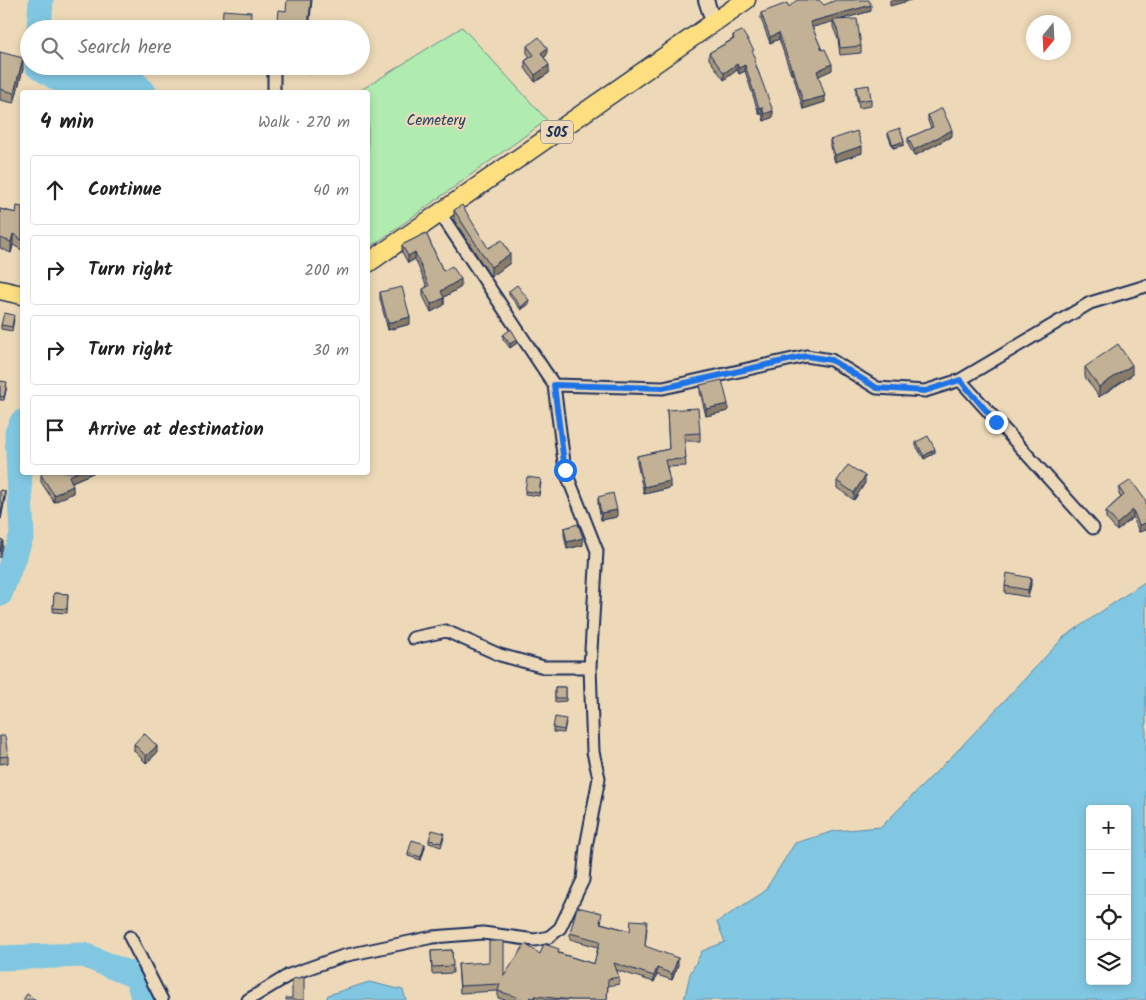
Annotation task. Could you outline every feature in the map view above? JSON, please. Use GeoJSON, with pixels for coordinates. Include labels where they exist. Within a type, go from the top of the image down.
{"type":"FeatureCollection","features":[{"type":"Feature","properties":{"kind":"main road","name":"505"},"geometry":{"type":"LineString","coordinates":[[370,262],[713,21],[746,0]]}},
{"type":"Feature","properties":{"kind":"main road"},"geometry":{"type":"LineString","coordinates":[[0,290],[20,295]]}},
{"type":"Feature","properties":{"kind":"street"},"geometry":{"type":"LineString","coordinates":[[706,0],[713,21]]}},
{"type":"Feature","properties":{"kind":"street"},"geometry":{"type":"LineString","coordinates":[[274,75],[274,90]]}},
{"type":"Feature","properties":{"kind":"street"},"geometry":{"type":"LineString","coordinates":[[248,1000],[289,975],[343,956],[433,938],[458,935],[483,933],[535,940],[549,937],[560,928],[583,880],[586,847],[599,778],[593,752],[590,667],[597,551],[565,470],[554,385],[440,213]]}},
{"type":"Feature","properties":{"kind":"street"},"geometry":{"type":"LineString","coordinates":[[554,385],[663,388],[806,356],[831,360],[877,388],[925,391],[960,380],[1090,304],[1146,286]]}},
{"type":"Feature","properties":{"kind":"street"},"geometry":{"type":"LineString","coordinates":[[960,380],[1093,528]]}},
{"type":"Feature","properties":{"kind":"street"},"geometry":{"type":"LineString","coordinates":[[413,638],[446,631],[500,655],[544,667],[590,667]]}},
{"type":"Feature","properties":{"kind":"street"},"geometry":{"type":"LineString","coordinates":[[130,937],[162,1000]]}},
{"type":"Feature","properties":{"kind":"green space","name":"Cemetery"},"geometry":{"type":"Polygon","coordinates":[[[462,27],[547,120],[370,248],[370,90],[361,90],[462,27]]]}},
{"type":"Feature","properties":{"kind":"water"},"geometry":{"type":"Polygon","coordinates":[[[1146,581],[1146,1000],[684,1000],[690,974],[702,951],[725,942],[717,922],[764,892],[795,843],[835,831],[881,827],[959,749],[1064,637],[1146,581]]]}},
{"type":"Feature","properties":{"kind":"water"},"geometry":{"type":"Polygon","coordinates":[[[369,982],[403,990],[406,1000],[326,1000],[328,995],[369,982]]]}},
{"type":"Feature","properties":{"kind":"building"},"geometry":{"type":"Polygon","coordinates":[[[287,0],[311,0],[309,20],[278,20],[279,10],[286,11],[287,0]]]}},
{"type":"Feature","properties":{"kind":"building"},"geometry":{"type":"Polygon","coordinates":[[[797,0],[819,0],[824,5],[836,0],[869,0],[871,5],[810,22],[822,50],[825,49],[832,64],[817,71],[825,96],[803,102],[793,68],[791,68],[779,33],[770,37],[761,13],[787,3],[789,7],[797,0]]]}},
{"type":"Feature","properties":{"kind":"building"},"geometry":{"type":"Polygon","coordinates":[[[223,10],[251,12],[251,20],[222,20],[223,10]]]}},
{"type":"Feature","properties":{"kind":"building"},"geometry":{"type":"Polygon","coordinates":[[[857,19],[861,46],[840,48],[838,32],[833,20],[857,19]]]}},
{"type":"Feature","properties":{"kind":"building"},"geometry":{"type":"Polygon","coordinates":[[[742,31],[754,50],[752,51],[756,58],[754,60],[773,111],[764,114],[762,107],[759,108],[745,65],[739,68],[737,64],[724,73],[709,53],[734,39],[733,35],[742,31]]]}},
{"type":"Feature","properties":{"kind":"building"},"geometry":{"type":"Polygon","coordinates":[[[539,37],[547,48],[541,53],[549,65],[535,75],[525,61],[534,55],[527,46],[539,37]]]}},
{"type":"Feature","properties":{"kind":"building"},"geometry":{"type":"Polygon","coordinates":[[[0,52],[20,57],[20,70],[14,93],[0,89],[0,52]]]}},
{"type":"Feature","properties":{"kind":"building"},"geometry":{"type":"Polygon","coordinates":[[[869,85],[871,99],[859,101],[856,87],[869,85]]]}},
{"type":"Feature","properties":{"kind":"building"},"geometry":{"type":"Polygon","coordinates":[[[942,108],[952,130],[914,150],[908,138],[933,127],[928,115],[942,108]]]}},
{"type":"Feature","properties":{"kind":"building"},"geometry":{"type":"Polygon","coordinates":[[[900,128],[904,141],[893,145],[888,132],[900,128]]]}},
{"type":"Feature","properties":{"kind":"building"},"geometry":{"type":"Polygon","coordinates":[[[857,131],[862,146],[835,155],[830,140],[857,131]]]}},
{"type":"Feature","properties":{"kind":"building"},"geometry":{"type":"Polygon","coordinates":[[[462,205],[488,248],[502,240],[510,254],[491,267],[454,210],[462,205]]]}},
{"type":"Feature","properties":{"kind":"building"},"geometry":{"type":"Polygon","coordinates":[[[17,206],[20,207],[20,239],[13,234],[11,242],[0,238],[0,209],[16,213],[17,206]]]}},
{"type":"Feature","properties":{"kind":"building"},"geometry":{"type":"Polygon","coordinates":[[[426,233],[443,271],[452,266],[461,279],[441,291],[444,298],[431,304],[423,289],[429,286],[415,252],[408,256],[402,245],[426,233]]]}},
{"type":"Feature","properties":{"kind":"building"},"geometry":{"type":"Polygon","coordinates":[[[517,285],[529,300],[521,307],[509,291],[517,285]]]}},
{"type":"Feature","properties":{"kind":"building"},"geometry":{"type":"Polygon","coordinates":[[[402,287],[410,317],[388,323],[380,292],[402,287]]]}},
{"type":"Feature","properties":{"kind":"building"},"geometry":{"type":"Polygon","coordinates":[[[4,313],[14,315],[12,327],[1,325],[4,313]]]}},
{"type":"Feature","properties":{"kind":"building"},"geometry":{"type":"Polygon","coordinates":[[[511,329],[517,339],[510,344],[503,335],[511,329]]]}},
{"type":"Feature","properties":{"kind":"building"},"geometry":{"type":"Polygon","coordinates":[[[1118,344],[1132,365],[1099,387],[1085,367],[1118,344]]]}},
{"type":"Feature","properties":{"kind":"building"},"geometry":{"type":"Polygon","coordinates":[[[722,380],[728,404],[706,409],[700,385],[722,380]]]}},
{"type":"Feature","properties":{"kind":"building"},"geometry":{"type":"Polygon","coordinates":[[[0,381],[7,382],[4,397],[0,396],[0,381]]]}},
{"type":"Feature","properties":{"kind":"building"},"geometry":{"type":"Polygon","coordinates":[[[698,408],[700,433],[684,434],[686,459],[665,460],[670,481],[644,487],[637,456],[669,449],[667,410],[698,408]]]}},
{"type":"Feature","properties":{"kind":"building"},"geometry":{"type":"Polygon","coordinates":[[[928,436],[935,449],[924,456],[916,442],[928,436]]]}},
{"type":"Feature","properties":{"kind":"building"},"geometry":{"type":"Polygon","coordinates":[[[848,465],[865,476],[854,493],[837,481],[848,465]]]}},
{"type":"Feature","properties":{"kind":"building"},"geometry":{"type":"Polygon","coordinates":[[[41,475],[71,475],[69,476],[73,486],[54,495],[41,475]]]}},
{"type":"Feature","properties":{"kind":"building"},"geometry":{"type":"Polygon","coordinates":[[[527,477],[541,479],[539,493],[525,491],[527,477]]]}},
{"type":"Feature","properties":{"kind":"building"},"geometry":{"type":"Polygon","coordinates":[[[1131,480],[1146,501],[1146,523],[1139,525],[1133,510],[1117,524],[1106,511],[1124,495],[1119,488],[1131,480]]]}},
{"type":"Feature","properties":{"kind":"building"},"geometry":{"type":"Polygon","coordinates":[[[0,490],[5,491],[1,512],[0,512],[0,490]]]}},
{"type":"Feature","properties":{"kind":"building"},"geometry":{"type":"Polygon","coordinates":[[[613,493],[617,510],[601,513],[598,497],[613,493]]]}},
{"type":"Feature","properties":{"kind":"building"},"geometry":{"type":"Polygon","coordinates":[[[578,524],[583,538],[567,542],[564,528],[578,524]]]}},
{"type":"Feature","properties":{"kind":"building"},"geometry":{"type":"Polygon","coordinates":[[[0,539],[3,540],[0,551],[0,539]]]}},
{"type":"Feature","properties":{"kind":"building"},"geometry":{"type":"Polygon","coordinates":[[[1007,573],[1031,578],[1028,590],[1005,586],[1007,573]]]}},
{"type":"Feature","properties":{"kind":"building"},"geometry":{"type":"Polygon","coordinates":[[[54,593],[68,594],[67,609],[53,608],[54,593]]]}},
{"type":"Feature","properties":{"kind":"building"},"geometry":{"type":"Polygon","coordinates":[[[555,687],[566,687],[566,698],[555,698],[555,687]]]}},
{"type":"Feature","properties":{"kind":"building"},"geometry":{"type":"Polygon","coordinates":[[[555,717],[566,719],[564,730],[553,728],[555,717]]]}},
{"type":"Feature","properties":{"kind":"building"},"geometry":{"type":"Polygon","coordinates":[[[144,733],[157,746],[146,756],[134,744],[144,733]]]}},
{"type":"Feature","properties":{"kind":"building"},"geometry":{"type":"Polygon","coordinates":[[[0,736],[5,736],[8,756],[0,757],[0,736]]]}},
{"type":"Feature","properties":{"kind":"building"},"geometry":{"type":"Polygon","coordinates":[[[432,830],[444,833],[441,843],[429,840],[432,830]]]}},
{"type":"Feature","properties":{"kind":"building"},"geometry":{"type":"Polygon","coordinates":[[[412,840],[425,844],[421,857],[408,853],[412,840]]]}},
{"type":"Feature","properties":{"kind":"building"},"geometry":{"type":"Polygon","coordinates":[[[577,907],[602,913],[600,923],[630,931],[631,920],[647,921],[645,946],[678,958],[672,974],[657,968],[654,976],[614,963],[619,977],[608,979],[607,1000],[572,1000],[535,996],[534,999],[530,997],[529,1000],[516,1000],[517,997],[498,991],[500,984],[460,986],[458,964],[489,962],[489,941],[504,941],[504,976],[525,944],[540,954],[544,944],[559,949],[558,953],[594,964],[600,941],[570,933],[577,907]]]}},
{"type":"Feature","properties":{"kind":"building"},"geometry":{"type":"Polygon","coordinates":[[[452,950],[453,966],[432,967],[431,951],[452,950]]]}},
{"type":"Feature","properties":{"kind":"building"},"geometry":{"type":"Polygon","coordinates":[[[304,977],[304,1000],[286,1000],[286,998],[292,998],[292,979],[304,977]]]}},
{"type":"Feature","properties":{"kind":"building"},"geometry":{"type":"Polygon","coordinates":[[[27,994],[36,1000],[23,1000],[27,994]]]}},
{"type":"Feature","properties":{"kind":"waterway"},"geometry":{"type":"LineString","coordinates":[[40,20],[41,0]]}},
{"type":"Feature","properties":{"kind":"waterway"},"geometry":{"type":"LineString","coordinates":[[51,75],[69,86],[132,80],[142,90]]}},
{"type":"Feature","properties":{"kind":"waterway"},"geometry":{"type":"LineString","coordinates":[[0,594],[22,535],[17,433],[20,426]]}},
{"type":"Feature","properties":{"kind":"waterway"},"geometry":{"type":"LineString","coordinates":[[0,958],[84,955],[137,977],[144,1000]]}},
{"type":"Feature","properties":{"kind":"route"},"geometry":{"type":"LineString","coordinates":[[565,470],[554,385],[663,388],[806,356],[831,360],[877,388],[925,391],[960,380],[996,422]]}}]}
